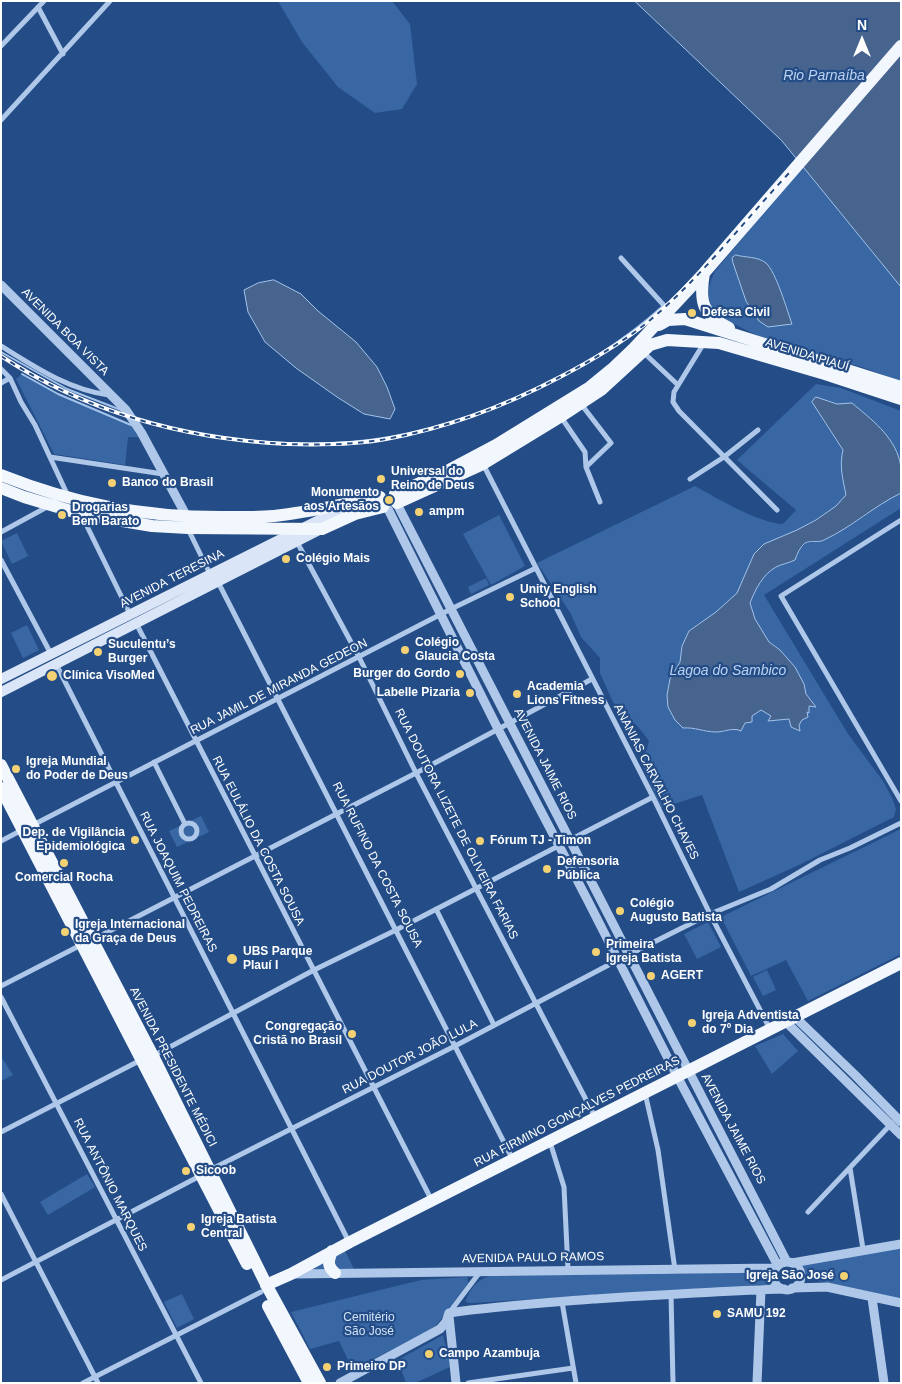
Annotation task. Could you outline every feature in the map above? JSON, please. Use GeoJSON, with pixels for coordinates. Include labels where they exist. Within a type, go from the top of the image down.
{"type":"FeatureCollection","features":[{"type":"Feature","properties":{"kind":"main road"},"geometry":{"type":"LineString","coordinates":[[1,488],[24,498],[81,514],[152,526],[188,522],[322,529],[355,514],[390,503],[483,464],[601,390],[650,345],[669,311],[901,46]]}},
{"type":"Feature","properties":{"kind":"main road","name":"AVENIDA PIAUÍ"},"geometry":{"type":"LineString","coordinates":[[704,273],[702,298],[703,306],[708,313],[716,322],[758,342]]}},
{"type":"Feature","properties":{"kind":"main road","name":"AVENIDA PIAUÍ"},"geometry":{"type":"LineString","coordinates":[[655,333],[673,318],[684,319],[901,387]]}},
{"type":"Feature","properties":{"kind":"main road"},"geometry":{"type":"LineString","coordinates":[[694,323],[686,321],[682,323],[680,325],[681,330],[719,343]]}},
{"type":"Feature","properties":{"kind":"main road"},"geometry":{"type":"LineString","coordinates":[[230,523],[355,502],[390,503],[496,445],[590,387],[655,333]]}},
{"type":"Feature","properties":{"kind":"main road","name":"AVENIDA PIAUÍ"},"geometry":{"type":"LineString","coordinates":[[655,333],[676,340],[719,343],[825,374],[901,399]]}},
{"type":"Feature","properties":{"kind":"main road"},"geometry":{"type":"LineString","coordinates":[[1,475],[70,499],[188,522]]}},
{"type":"Feature","properties":{"kind":"main road","name":"AVENIDA TERESINA"},"geometry":{"type":"LineString","coordinates":[[1,679],[299,528],[355,502]]}},
{"type":"Feature","properties":{"kind":"main road","name":"AVENIDA TERESINA"},"geometry":{"type":"LineString","coordinates":[[1,692],[322,529]]}},
{"type":"Feature","properties":{"kind":"main road"},"geometry":{"type":"LineString","coordinates":[[182,588],[187,598]]}},
{"type":"Feature","properties":{"kind":"main road"},"geometry":{"type":"LineString","coordinates":[[99,629],[105,640]]}},
{"type":"Feature","properties":{"kind":"main road","name":"AVENIDA PRESIDENTE MÉDICI"},"geometry":{"type":"LineString","coordinates":[[2,769],[28,827],[264,1288],[303,1362],[320,1383]]}},
{"type":"Feature","properties":{"kind":"main road","name":"AVENIDA PRESIDENTE MÉDICI"},"geometry":{"type":"LineString","coordinates":[[1,788],[28,827]]}},
{"type":"Feature","properties":{"kind":"main road","name":"RUA FIRMINO GONÇALVES PEDREIRAS"},"geometry":{"type":"LineString","coordinates":[[264,1288],[595,1117],[901,963]]}},
{"type":"Feature","properties":{"kind":"main road"},"geometry":{"type":"LineString","coordinates":[[332,1252],[328,1263],[335,1273]]}},
{"type":"Feature","properties":{"kind":"main road","name":"AVENIDA PRESIDENTE MÉDICI"},"geometry":{"type":"LineString","coordinates":[[303,1362],[309,1383]]}},
{"type":"Feature","properties":{"kind":"street"},"geometry":{"type":"LineString","coordinates":[[1,46],[44,1]]}},
{"type":"Feature","properties":{"kind":"street"},"geometry":{"type":"LineString","coordinates":[[1,120],[110,1]]}},
{"type":"Feature","properties":{"kind":"street"},"geometry":{"type":"LineString","coordinates":[[38,7],[63,54]]}},
{"type":"Feature","properties":{"kind":"street"},"geometry":{"type":"LineString","coordinates":[[620,258],[669,311]]}},
{"type":"Feature","properties":{"kind":"street","name":"AVENIDA BOA VISTA"},"geometry":{"type":"LineString","coordinates":[[1,286],[112,395]]}},
{"type":"Feature","properties":{"kind":"street"},"geometry":{"type":"LineString","coordinates":[[705,343],[674,392],[673,402],[679,411],[777,510]]}},
{"type":"Feature","properties":{"kind":"street"},"geometry":{"type":"LineString","coordinates":[[1,346],[53,377],[73,386],[98,394],[112,395],[134,420],[188,522],[210,574]]}},
{"type":"Feature","properties":{"kind":"street"},"geometry":{"type":"LineString","coordinates":[[643,352],[678,386]]}},
{"type":"Feature","properties":{"kind":"street"},"geometry":{"type":"LineString","coordinates":[[1,369],[10,378],[35,425],[70,499]]}},
{"type":"Feature","properties":{"kind":"street"},"geometry":{"type":"LineString","coordinates":[[1,383],[10,378]]}},
{"type":"Feature","properties":{"kind":"street"},"geometry":{"type":"LineString","coordinates":[[581,404],[611,443],[586,467]]}},
{"type":"Feature","properties":{"kind":"street"},"geometry":{"type":"LineString","coordinates":[[560,417],[586,452],[586,467],[600,502]]}},
{"type":"Feature","properties":{"kind":"street"},"geometry":{"type":"LineString","coordinates":[[690,480],[724,457],[758,430]]}},
{"type":"Feature","properties":{"kind":"street"},"geometry":{"type":"LineString","coordinates":[[50,457],[163,474]]}},
{"type":"Feature","properties":{"kind":"street","name":"ANANIAS CARVALHO CHAVES"},"geometry":{"type":"LineString","coordinates":[[483,464],[770,1029]]}},
{"type":"Feature","properties":{"kind":"street","name":"AVENIDA JAIME RIOS"},"geometry":{"type":"LineString","coordinates":[[390,503],[451,609],[658,1012],[710,1137],[777,1267]]}},
{"type":"Feature","properties":{"kind":"street","name":"AVENIDA JAIME RIOS"},"geometry":{"type":"LineString","coordinates":[[390,503],[440,614],[618,960],[648,1016],[720,1132],[789,1262]]}},
{"type":"Feature","properties":{"kind":"street"},"geometry":{"type":"LineString","coordinates":[[1,532],[50,505]]}},
{"type":"Feature","properties":{"kind":"street"},"geometry":{"type":"LineString","coordinates":[[81,514],[130,614]]}},
{"type":"Feature","properties":{"kind":"street"},"geometry":{"type":"LineString","coordinates":[[901,520],[781,596],[901,801]]}},
{"type":"Feature","properties":{"kind":"street","name":"RUA DOUTORA LIZETE DE OLIVEIRA FARIAS"},"geometry":{"type":"LineString","coordinates":[[297,542],[359,657],[416,773],[595,1117]]}},
{"type":"Feature","properties":{"kind":"street"},"geometry":{"type":"LineString","coordinates":[[1,560],[51,654]]}},
{"type":"Feature","properties":{"kind":"street","name":"RUA JAMIL DE MIRANDA GEDEON"},"geometry":{"type":"LineString","coordinates":[[1,841],[440,614],[536,568]]}},
{"type":"Feature","properties":{"kind":"street","name":"RUA RUFINO DA COSTA SOUSA"},"geometry":{"type":"LineString","coordinates":[[218,582],[513,1160]]}},
{"type":"Feature","properties":{"kind":"street","name":"RUA EULÁLIO DA COSTA SOUSA"},"geometry":{"type":"LineString","coordinates":[[136,624],[432,1201]]}},
{"type":"Feature","properties":{"kind":"street","name":"RUA JOAQUIM PEDREIRAS"},"geometry":{"type":"LineString","coordinates":[[56,664],[350,1242]]}},
{"type":"Feature","properties":{"kind":"street"},"geometry":{"type":"LineString","coordinates":[[1,986],[416,773],[592,679]]}},
{"type":"Feature","properties":{"kind":"street"},"geometry":{"type":"LineString","coordinates":[[154,762],[185,824]]}},
{"type":"Feature","properties":{"kind":"street"},"geometry":{"type":"LineString","coordinates":[[1,1132],[653,797]]}},
{"type":"Feature","properties":{"kind":"street"},"geometry":{"type":"LineString","coordinates":[[618,960],[710,914],[771,889],[820,860],[850,848],[901,823]]}},
{"type":"Feature","properties":{"kind":"street"},"geometry":{"type":"LineString","coordinates":[[588,899],[598,894]]}},
{"type":"Feature","properties":{"kind":"street"},"geometry":{"type":"LineString","coordinates":[[436,909],[494,1025]]}},
{"type":"Feature","properties":{"kind":"street","name":"RUA DOUTOR JOÃO LULA"},"geometry":{"type":"LineString","coordinates":[[1,1280],[618,960]]}},
{"type":"Feature","properties":{"kind":"street","name":"RUA ANTÔNIO MARQUES"},"geometry":{"type":"LineString","coordinates":[[1,997],[177,1335],[200,1383]]}},
{"type":"Feature","properties":{"kind":"street"},"geometry":{"type":"LineString","coordinates":[[648,1016],[658,1012]]}},
{"type":"Feature","properties":{"kind":"street"},"geometry":{"type":"LineString","coordinates":[[790,1019],[855,1075],[897,1120],[901,1135]]}},
{"type":"Feature","properties":{"kind":"street"},"geometry":{"type":"LineString","coordinates":[[790,1019],[848,1083],[897,1120]]}},
{"type":"Feature","properties":{"kind":"street"},"geometry":{"type":"LineString","coordinates":[[848,1083],[855,1075]]}},
{"type":"Feature","properties":{"kind":"street"},"geometry":{"type":"LineString","coordinates":[[645,1092],[654,1131],[675,1270]]}},
{"type":"Feature","properties":{"kind":"street"},"geometry":{"type":"LineString","coordinates":[[808,1212],[897,1120]]}},
{"type":"Feature","properties":{"kind":"street"},"geometry":{"type":"LineString","coordinates":[[710,1137],[720,1132]]}},
{"type":"Feature","properties":{"kind":"street"},"geometry":{"type":"LineString","coordinates":[[549,1141],[564,1187],[568,1270]]}},
{"type":"Feature","properties":{"kind":"street"},"geometry":{"type":"LineString","coordinates":[[850,1168],[863,1249]]}},
{"type":"Feature","properties":{"kind":"street"},"geometry":{"type":"LineString","coordinates":[[1,1194],[96,1380]]}},
{"type":"Feature","properties":{"kind":"street"},"geometry":{"type":"LineString","coordinates":[[743,1200],[753,1194]]}},
{"type":"Feature","properties":{"kind":"street"},"geometry":{"type":"LineString","coordinates":[[789,1262],[798,1268],[801,1276],[799,1282],[788,1289],[778,1286],[774,1280],[774,1274],[777,1267],[789,1262],[901,1244]]}},
{"type":"Feature","properties":{"kind":"street","name":"AVENIDA PAULO RAMOS"},"geometry":{"type":"LineString","coordinates":[[291,1274],[675,1270],[777,1267]]}},
{"type":"Feature","properties":{"kind":"street"},"geometry":{"type":"LineString","coordinates":[[340,1383],[440,1329],[480,1272]]}},
{"type":"Feature","properties":{"kind":"street"},"geometry":{"type":"LineString","coordinates":[[449,1314],[562,1302],[671,1294],[827,1287],[901,1303]]}},
{"type":"Feature","properties":{"kind":"street","name":"RUA FIRMINO GONÇALVES PEDREIRAS"},"geometry":{"type":"LineString","coordinates":[[83,1383],[96,1380],[264,1288]]}},
{"type":"Feature","properties":{"kind":"street"},"geometry":{"type":"LineString","coordinates":[[757,1383],[761,1290]]}},
{"type":"Feature","properties":{"kind":"street"},"geometry":{"type":"LineString","coordinates":[[671,1294],[673,1383]]}},
{"type":"Feature","properties":{"kind":"street"},"geometry":{"type":"LineString","coordinates":[[460,1298],[465,1307],[474,1310]]}},
{"type":"Feature","properties":{"kind":"street"},"geometry":{"type":"LineString","coordinates":[[872,1298],[884,1383]]}},
{"type":"Feature","properties":{"kind":"street"},"geometry":{"type":"LineString","coordinates":[[562,1302],[576,1383]]}},
{"type":"Feature","properties":{"kind":"street"},"geometry":{"type":"LineString","coordinates":[[449,1314],[456,1383]]}},
{"type":"Feature","properties":{"kind":"street"},"geometry":{"type":"LineString","coordinates":[[468,1383],[573,1368]]}},
{"type":"Feature","properties":{"kind":"green space"},"geometry":{"type":"Polygon","coordinates":[[[278,1],[392,1],[410,24],[417,84],[402,109],[375,113],[338,87],[302,42],[278,1]]]}},
{"type":"Feature","properties":{"kind":"green space"},"geometry":{"type":"Polygon","coordinates":[[[803,166],[901,287],[901,381],[861,367],[768,340],[725,319],[713,309],[709,299],[709,289],[711,279],[716,270],[803,166]]]}},
{"type":"Feature","properties":{"kind":"green space"},"geometry":{"type":"Polygon","coordinates":[[[22,374],[58,394],[134,426],[139,437],[128,437],[125,465],[54,454],[16,379],[22,374]]]}},
{"type":"Feature","properties":{"kind":"green space"},"geometry":{"type":"Polygon","coordinates":[[[816,384],[841,388],[901,411],[901,463],[894,446],[852,403],[837,404],[827,400],[823,420],[843,450],[841,467],[846,495],[836,506],[816,520],[754,554],[738,593],[716,612],[689,631],[682,646],[680,662],[670,679],[683,728],[714,732],[728,731],[752,722],[752,716],[761,710],[771,716],[768,720],[789,719],[800,730],[799,725],[809,705],[816,707],[806,693],[804,684],[795,667],[780,650],[769,642],[755,619],[750,603],[752,598],[767,574],[776,567],[795,560],[799,550],[806,543],[823,541],[862,518],[880,504],[901,493],[901,508],[764,595],[848,734],[883,781],[896,809],[894,817],[799,865],[739,892],[702,795],[661,808],[639,758],[647,750],[649,741],[613,702],[600,673],[600,658],[581,637],[571,614],[537,563],[695,486],[750,515],[783,524],[796,510],[737,460],[816,384]]]}},
{"type":"Feature","properties":{"kind":"green space"},"geometry":{"type":"Polygon","coordinates":[[[499,515],[525,566],[491,585],[463,534],[499,515]]]}},
{"type":"Feature","properties":{"kind":"green space"},"geometry":{"type":"Polygon","coordinates":[[[17,533],[28,556],[12,564],[1,541],[17,533]]]}},
{"type":"Feature","properties":{"kind":"green space"},"geometry":{"type":"Polygon","coordinates":[[[486,578],[489,585],[471,594],[468,587],[486,578]]]}},
{"type":"Feature","properties":{"kind":"green space"},"geometry":{"type":"Polygon","coordinates":[[[27,625],[39,650],[23,658],[11,633],[27,625]]]}},
{"type":"Feature","properties":{"kind":"green space"},"geometry":{"type":"Polygon","coordinates":[[[201,816],[209,832],[177,847],[169,831],[201,816]]]}},
{"type":"Feature","properties":{"kind":"green space"},"geometry":{"type":"Polygon","coordinates":[[[901,829],[901,954],[808,1001],[786,960],[751,976],[721,917],[901,829]]]}},
{"type":"Feature","properties":{"kind":"green space"},"geometry":{"type":"Polygon","coordinates":[[[708,922],[721,947],[697,959],[684,934],[708,922]]]}},
{"type":"Feature","properties":{"kind":"green space"},"geometry":{"type":"Polygon","coordinates":[[[767,970],[776,990],[763,996],[753,977],[767,970]]]}},
{"type":"Feature","properties":{"kind":"green space"},"geometry":{"type":"Polygon","coordinates":[[[783,1034],[798,1051],[772,1074],[755,1046],[783,1034]]]}},
{"type":"Feature","properties":{"kind":"green space"},"geometry":{"type":"Polygon","coordinates":[[[3,1059],[13,1075],[1,1081],[1,1060],[3,1059]]]}},
{"type":"Feature","properties":{"kind":"green space"},"geometry":{"type":"Polygon","coordinates":[[[87,1174],[95,1187],[48,1215],[40,1202],[87,1174]]]}},
{"type":"Feature","properties":{"kind":"green space"},"geometry":{"type":"Polygon","coordinates":[[[901,1248],[901,1299],[806,1278],[803,1264],[901,1248]]]}},
{"type":"Feature","properties":{"kind":"green space"},"geometry":{"type":"Polygon","coordinates":[[[344,1249],[355,1271],[301,1270],[344,1249]]]}},
{"type":"Feature","properties":{"kind":"green space"},"geometry":{"type":"Polygon","coordinates":[[[772,1269],[772,1286],[759,1285],[466,1302],[469,1293],[475,1285],[482,1279],[491,1276],[657,1272],[672,1274],[772,1269]]]}},
{"type":"Feature","properties":{"kind":"green space","name":"Cemitério São José"},"geometry":{"type":"Polygon","coordinates":[[[467,1277],[468,1283],[435,1327],[353,1370],[339,1341],[310,1349],[291,1312],[421,1280],[467,1277]]]}},
{"type":"Feature","properties":{"kind":"green space"},"geometry":{"type":"Polygon","coordinates":[[[182,1294],[194,1319],[177,1328],[164,1302],[182,1294]]]}},
{"type":"Feature","properties":{"kind":"green space","name":"Campo Azambuja"},"geometry":{"type":"Polygon","coordinates":[[[443,1335],[446,1347],[448,1347],[450,1367],[415,1383],[406,1383],[398,1360],[443,1335]]]}},
{"type":"Feature","properties":{"kind":"water","name":"Rio Parnaíba"},"geometry":{"type":"Polygon","coordinates":[[[635,1],[901,1],[901,287],[782,141],[635,1]]]}},
{"type":"Feature","properties":{"kind":"water"},"geometry":{"type":"Polygon","coordinates":[[[736,255],[759,259],[766,263],[774,274],[792,324],[768,327],[759,321],[746,301],[733,263],[732,258],[736,255]]]}},
{"type":"Feature","properties":{"kind":"water"},"geometry":{"type":"Polygon","coordinates":[[[274,280],[301,294],[318,311],[356,342],[377,367],[395,409],[390,419],[364,414],[296,368],[265,342],[248,312],[244,290],[258,283],[274,280]]]}},
{"type":"Feature","properties":{"kind":"water","name":"Lagoa do Sambico"},"geometry":{"type":"Polygon","coordinates":[[[816,397],[837,404],[852,403],[881,429],[893,444],[897,453],[901,466],[901,493],[834,535],[822,541],[805,543],[795,560],[776,567],[763,578],[750,603],[755,619],[769,642],[780,650],[795,667],[804,684],[806,694],[816,707],[809,706],[808,717],[802,720],[799,725],[800,731],[791,727],[789,719],[768,721],[771,716],[761,710],[752,716],[752,722],[745,723],[741,731],[735,729],[712,732],[683,728],[675,720],[668,707],[667,695],[670,679],[680,662],[682,646],[689,631],[716,612],[737,593],[754,554],[764,544],[816,520],[836,506],[846,495],[841,467],[843,450],[812,402],[816,397]]]}},
{"type":"Feature","properties":{"kind":"waterway"},"geometry":{"type":"LineString","coordinates":[[166,427],[235,439],[304,444],[350,442],[391,437],[433,427],[517,398],[558,378],[597,356],[664,305]]}},
{"type":"Feature","properties":{"kind":"waterway"},"geometry":{"type":"LineString","coordinates":[[1,352],[67,389],[121,410]]}},
{"type":"Feature","properties":{"kind":"waterway"},"geometry":{"type":"LineString","coordinates":[[22,374],[58,394],[131,425]]}},
{"type":"Feature","properties":{"kind":"railway"},"geometry":{"type":"LineString","coordinates":[[1,356],[34,376],[103,408],[174,429],[211,436],[287,444],[324,444],[386,439],[431,429],[475,415],[539,388],[603,353],[644,325],[702,271],[790,172]]}},
{"type":"Feature","properties":{"kind":"place","name":"Defesa Civil"},"geometry":{"type":"Point","coordinates":[692,313]}},
{"type":"Feature","properties":{"kind":"place","name":"Universal do Reino de Deus"},"geometry":{"type":"Point","coordinates":[381,479]}},
{"type":"Feature","properties":{"kind":"place","name":"Banco do Brasil"},"geometry":{"type":"Point","coordinates":[112,483]}},
{"type":"Feature","properties":{"kind":"place","name":"Monumento aos Artesãos"},"geometry":{"type":"Point","coordinates":[389,500]}},
{"type":"Feature","properties":{"kind":"place","name":"ampm"},"geometry":{"type":"Point","coordinates":[419,512]}},
{"type":"Feature","properties":{"kind":"place","name":"Drogarias Bem Barato"},"geometry":{"type":"Point","coordinates":[62,515]}},
{"type":"Feature","properties":{"kind":"place","name":"Colégio Mais"},"geometry":{"type":"Point","coordinates":[286,559]}},
{"type":"Feature","properties":{"kind":"place","name":"Unity English School"},"geometry":{"type":"Point","coordinates":[510,597]}},
{"type":"Feature","properties":{"kind":"place","name":"Colégio Glaucia Costa"},"geometry":{"type":"Point","coordinates":[405,650]}},
{"type":"Feature","properties":{"kind":"place","name":"Suculentu’s Burger"},"geometry":{"type":"Point","coordinates":[98,652]}},
{"type":"Feature","properties":{"kind":"place","name":"Burger do Gordo"},"geometry":{"type":"Point","coordinates":[460,674]}},
{"type":"Feature","properties":{"kind":"place","name":"Clínica VisoMed"},"geometry":{"type":"Point","coordinates":[52,676]}},
{"type":"Feature","properties":{"kind":"place","name":"Labelle Pizaria"},"geometry":{"type":"Point","coordinates":[470,693]}},
{"type":"Feature","properties":{"kind":"place","name":"Academia Lions Fitness"},"geometry":{"type":"Point","coordinates":[517,694]}},
{"type":"Feature","properties":{"kind":"place","name":"Igreja Mundial do Poder de Deus"},"geometry":{"type":"Point","coordinates":[16,769]}},
{"type":"Feature","properties":{"kind":"place","name":"Dep. de Vigilância Epidemiológica"},"geometry":{"type":"Point","coordinates":[135,840]}},
{"type":"Feature","properties":{"kind":"place","name":"Fórum TJ - Timon"},"geometry":{"type":"Point","coordinates":[480,841]}},
{"type":"Feature","properties":{"kind":"place","name":"Comercial Rocha"},"geometry":{"type":"Point","coordinates":[64,863]}},
{"type":"Feature","properties":{"kind":"place","name":"Defensoria Pública"},"geometry":{"type":"Point","coordinates":[547,869]}},
{"type":"Feature","properties":{"kind":"place","name":"Colégio Augusto Batista"},"geometry":{"type":"Point","coordinates":[620,911]}},
{"type":"Feature","properties":{"kind":"place","name":"Igreja Internacional da Graça de Deus"},"geometry":{"type":"Point","coordinates":[65,932]}},
{"type":"Feature","properties":{"kind":"place","name":"Primeira Igreja Batista"},"geometry":{"type":"Point","coordinates":[596,952]}},
{"type":"Feature","properties":{"kind":"place","name":"UBS Parque PIauí I"},"geometry":{"type":"Point","coordinates":[232,959]}},
{"type":"Feature","properties":{"kind":"place","name":"AGERT"},"geometry":{"type":"Point","coordinates":[651,976]}},
{"type":"Feature","properties":{"kind":"place","name":"Igreja Adventista do 7º Dia"},"geometry":{"type":"Point","coordinates":[692,1023]}},
{"type":"Feature","properties":{"kind":"place","name":"Congregação Cristã no Brasil"},"geometry":{"type":"Point","coordinates":[352,1034]}},
{"type":"Feature","properties":{"kind":"place","name":"Sicoob"},"geometry":{"type":"Point","coordinates":[186,1171]}},
{"type":"Feature","properties":{"kind":"place","name":"Igreja Batista Central"},"geometry":{"type":"Point","coordinates":[191,1227]}},
{"type":"Feature","properties":{"kind":"place","name":"Igreja São José"},"geometry":{"type":"Point","coordinates":[844,1276]}},
{"type":"Feature","properties":{"kind":"place","name":"SAMU 192"},"geometry":{"type":"Point","coordinates":[717,1314]}},
{"type":"Feature","properties":{"kind":"place","name":"Campo Azambuja"},"geometry":{"type":"Point","coordinates":[429,1354]}},
{"type":"Feature","properties":{"kind":"place","name":"Primeiro DP"},"geometry":{"type":"Point","coordinates":[327,1367]}}]}
